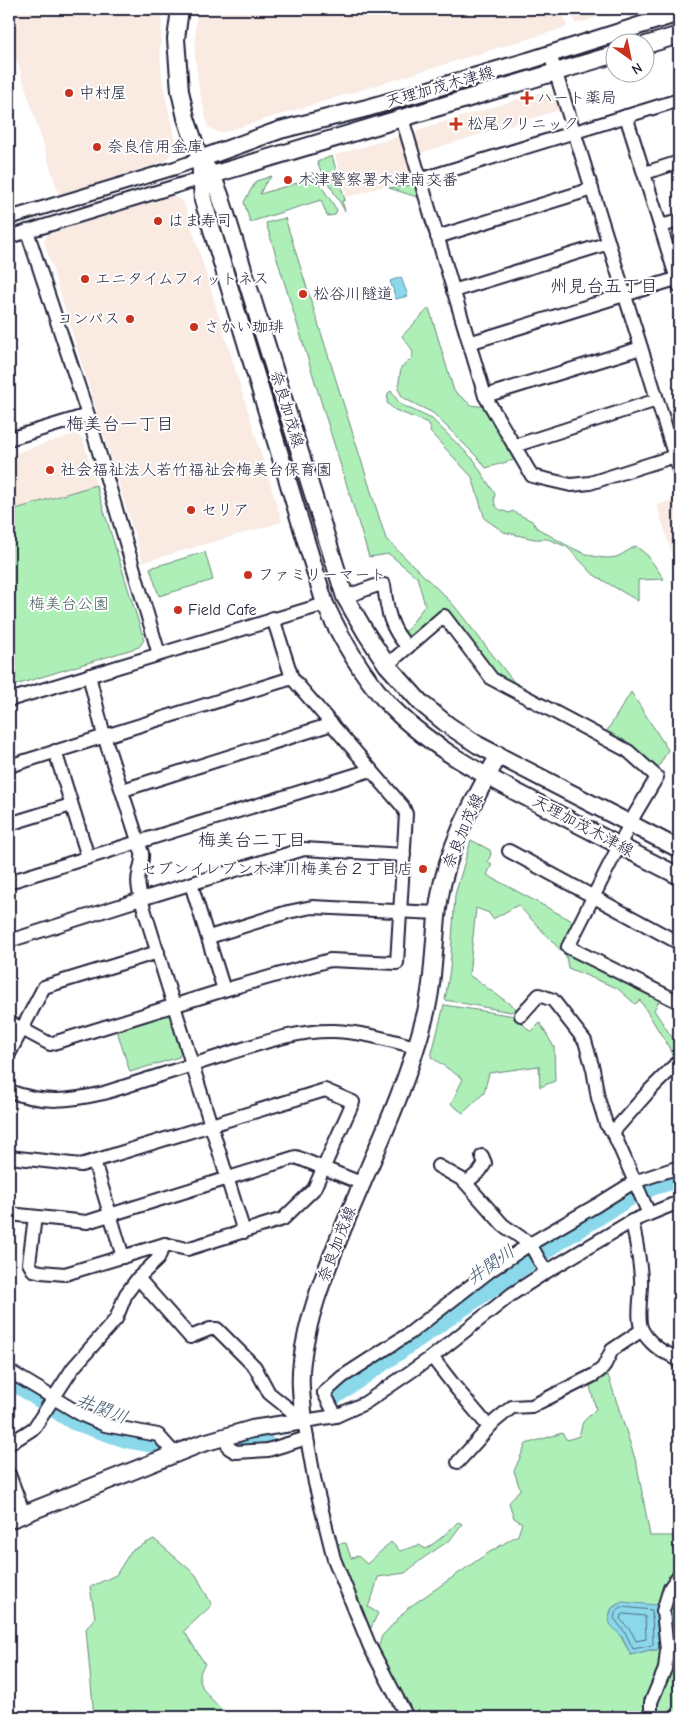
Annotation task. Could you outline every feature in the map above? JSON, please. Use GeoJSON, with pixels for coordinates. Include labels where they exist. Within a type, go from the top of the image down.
{"type":"FeatureCollection","features":[{"type":"Feature","properties":{"kind":"main road","name":"奈良加茂線"},"geometry":{"type":"LineString","coordinates":[[180,9],[176,39],[180,91],[186,118],[207,177],[220,195],[345,597],[387,665],[408,690],[434,714],[462,735],[499,755],[456,839],[450,856],[437,913],[435,959],[425,1020],[408,1074],[323,1278],[306,1336],[302,1362],[301,1392],[304,1421]]}},
{"type":"Feature","properties":{"kind":"main road","name":"天理加茂木津線"},"geometry":{"type":"LineString","coordinates":[[200,159],[280,130],[367,108],[550,54],[679,13]]}},
{"type":"Feature","properties":{"kind":"main road"},"geometry":{"type":"LineString","coordinates":[[656,42],[679,35]]}},
{"type":"Feature","properties":{"kind":"main road","name":"天理加茂木津線"},"geometry":{"type":"LineString","coordinates":[[207,177],[606,57]]}},
{"type":"Feature","properties":{"kind":"main road","name":"奈良加茂線"},"geometry":{"type":"LineString","coordinates":[[207,177],[203,200],[325,604],[354,660],[386,701],[430,739],[487,776]]}},
{"type":"Feature","properties":{"kind":"main road","name":"天理加茂木津線"},"geometry":{"type":"LineString","coordinates":[[499,755],[679,849]]}},
{"type":"Feature","properties":{"kind":"main road","name":"天理加茂木津線"},"geometry":{"type":"LineString","coordinates":[[487,776],[679,876]]}},
{"type":"Feature","properties":{"kind":"main road"},"geometry":{"type":"LineString","coordinates":[[9,1520],[174,1453],[224,1436],[252,1429],[304,1421]]}},
{"type":"Feature","properties":{"kind":"street"},"geometry":{"type":"LineString","coordinates":[[550,54],[679,470]]}},
{"type":"Feature","properties":{"kind":"street"},"geometry":{"type":"LineString","coordinates":[[419,180],[679,100]]}},
{"type":"Feature","properties":{"kind":"street"},"geometry":{"type":"LineString","coordinates":[[469,343],[624,295],[679,281],[626,116]]}},
{"type":"Feature","properties":{"kind":"street"},"geometry":{"type":"LineString","coordinates":[[402,118],[485,396],[532,476],[572,485],[590,483],[675,456]]}},
{"type":"Feature","properties":{"kind":"street"},"geometry":{"type":"LineString","coordinates":[[9,218],[200,159]]}},
{"type":"Feature","properties":{"kind":"street"},"geometry":{"type":"LineString","coordinates":[[645,172],[679,162]]}},
{"type":"Feature","properties":{"kind":"street"},"geometry":{"type":"LineString","coordinates":[[9,236],[207,177]]}},
{"type":"Feature","properties":{"kind":"street"},"geometry":{"type":"LineString","coordinates":[[437,237],[592,189]]}},
{"type":"Feature","properties":{"kind":"street"},"geometry":{"type":"LineString","coordinates":[[661,226],[679,221]]}},
{"type":"Feature","properties":{"kind":"street"},"geometry":{"type":"LineString","coordinates":[[27,231],[88,415],[159,654]]}},
{"type":"Feature","properties":{"kind":"street"},"geometry":{"type":"LineString","coordinates":[[453,290],[609,243]]}},
{"type":"Feature","properties":{"kind":"street"},"geometry":{"type":"LineString","coordinates":[[485,396],[641,348]]}},
{"type":"Feature","properties":{"kind":"street"},"geometry":{"type":"LineString","coordinates":[[514,446],[657,400]]}},
{"type":"Feature","properties":{"kind":"street"},"geometry":{"type":"LineString","coordinates":[[9,439],[88,415]]}},
{"type":"Feature","properties":{"kind":"street"},"geometry":{"type":"LineString","coordinates":[[345,597],[374,586],[384,585],[386,606],[397,636],[408,647]]}},
{"type":"Feature","properties":{"kind":"street"},"geometry":{"type":"LineString","coordinates":[[9,700],[273,618],[325,604]]}},
{"type":"Feature","properties":{"kind":"street"},"geometry":{"type":"LineString","coordinates":[[387,665],[444,616],[492,679],[628,752],[656,777],[568,947],[679,1002]]}},
{"type":"Feature","properties":{"kind":"street"},"geometry":{"type":"LineString","coordinates":[[9,1022],[50,1044],[224,990],[330,960],[397,963],[406,814],[403,807],[292,678],[273,618]]}},
{"type":"Feature","properties":{"kind":"street"},"geometry":{"type":"LineString","coordinates":[[88,675],[104,736],[123,790],[142,857],[138,880],[142,899],[244,1232]]}},
{"type":"Feature","properties":{"kind":"street"},"geometry":{"type":"LineString","coordinates":[[9,766],[292,678]]}},
{"type":"Feature","properties":{"kind":"street"},"geometry":{"type":"LineString","coordinates":[[123,790],[332,724]]}},
{"type":"Feature","properties":{"kind":"street"},"geometry":{"type":"LineString","coordinates":[[55,751],[88,857]]}},
{"type":"Feature","properties":{"kind":"street"},"geometry":{"type":"LineString","coordinates":[[9,882],[371,770]]}},
{"type":"Feature","properties":{"kind":"street"},"geometry":{"type":"LineString","coordinates":[[9,824],[71,805]]}},
{"type":"Feature","properties":{"kind":"street"},"geometry":{"type":"LineString","coordinates":[[9,941],[304,849],[404,854]]}},
{"type":"Feature","properties":{"kind":"street"},"geometry":{"type":"LineString","coordinates":[[509,851],[679,943]]}},
{"type":"Feature","properties":{"kind":"street"},"geometry":{"type":"LineString","coordinates":[[192,884],[224,990]]}},
{"type":"Feature","properties":{"kind":"street"},"geometry":{"type":"LineString","coordinates":[[209,937],[288,912],[312,907],[437,913]]}},
{"type":"Feature","properties":{"kind":"street"},"geometry":{"type":"LineString","coordinates":[[9,1054],[44,988],[158,952]]}},
{"type":"Feature","properties":{"kind":"street"},"geometry":{"type":"LineString","coordinates":[[521,1015],[539,995],[553,1000],[585,1041],[606,1124],[613,1132],[647,1210]]}},
{"type":"Feature","properties":{"kind":"street"},"geometry":{"type":"LineString","coordinates":[[9,1091],[43,1100],[75,1099],[104,1092],[286,1036],[317,1031],[364,1034],[416,1047]]}},
{"type":"Feature","properties":{"kind":"street"},"geometry":{"type":"LineString","coordinates":[[613,1132],[679,1061]]}},
{"type":"Feature","properties":{"kind":"street"},"geometry":{"type":"LineString","coordinates":[[9,1158],[81,1165],[325,1090],[352,1102],[314,1189],[283,1219],[187,1249],[165,1244],[65,1274],[33,1270],[29,1263],[35,1217]]}},
{"type":"Feature","properties":{"kind":"street"},"geometry":{"type":"LineString","coordinates":[[466,1183],[480,1171],[485,1163],[482,1156]]}},
{"type":"Feature","properties":{"kind":"street"},"geometry":{"type":"LineString","coordinates":[[9,1214],[87,1222],[296,1157],[361,1184]]}},
{"type":"Feature","properties":{"kind":"street"},"geometry":{"type":"LineString","coordinates":[[94,1161],[123,1257]]}},
{"type":"Feature","properties":{"kind":"street"},"geometry":{"type":"LineString","coordinates":[[438,1166],[463,1180],[503,1225],[530,1244],[544,1267]]}},
{"type":"Feature","properties":{"kind":"street"},"geometry":{"type":"LineString","coordinates":[[336,1416],[324,1393],[342,1377],[410,1333],[491,1270],[530,1244],[634,1182],[679,1167]]}},
{"type":"Feature","properties":{"kind":"street"},"geometry":{"type":"LineString","coordinates":[[304,1421],[336,1416],[365,1403],[432,1357],[544,1267],[632,1222],[647,1210],[679,1202]]}},
{"type":"Feature","properties":{"kind":"street"},"geometry":{"type":"LineString","coordinates":[[632,1222],[638,1250],[641,1280],[640,1322],[642,1330],[652,1343],[679,1363]]}},
{"type":"Feature","properties":{"kind":"street"},"geometry":{"type":"LineString","coordinates":[[9,1444],[34,1428],[73,1368],[116,1319],[126,1294],[138,1278],[157,1260],[165,1244]]}},
{"type":"Feature","properties":{"kind":"street"},"geometry":{"type":"LineString","coordinates":[[138,1278],[190,1337],[210,1329],[217,1329],[255,1367],[269,1392],[304,1421],[315,1483],[334,1558],[370,1647],[407,1717]]}},
{"type":"Feature","properties":{"kind":"street"},"geometry":{"type":"LineString","coordinates":[[458,1462],[489,1427],[512,1407],[532,1406],[594,1375],[602,1368],[612,1350],[642,1330]]}},
{"type":"Feature","properties":{"kind":"street"},"geometry":{"type":"LineString","coordinates":[[432,1357],[489,1427]]}},
{"type":"Feature","properties":{"kind":"street"},"geometry":{"type":"LineString","coordinates":[[9,1371],[50,1404],[82,1415],[105,1426],[158,1435],[174,1453]]}},
{"type":"Feature","properties":{"kind":"street"},"geometry":{"type":"LineString","coordinates":[[224,1436],[230,1448],[236,1452],[268,1450],[307,1438]]}},
{"type":"Feature","properties":{"kind":"street"},"geometry":{"type":"LineString","coordinates":[[9,1474],[24,1514]]}},
{"type":"Feature","properties":{"kind":"street"},"geometry":{"type":"LineString","coordinates":[[651,1717],[651,1702],[665,1669],[667,1650],[664,1611],[670,1588],[679,1575]]}},
{"type":"Feature","properties":{"kind":"shaded area"},"geometry":{"type":"Polygon","coordinates":[[[11,9],[163,9],[160,49],[162,80],[176,146],[166,161],[59,195],[9,35],[9,14],[11,9]]]}},
{"type":"Feature","properties":{"kind":"shaded area"},"geometry":{"type":"Polygon","coordinates":[[[197,9],[562,9],[567,27],[220,133],[208,127],[199,89],[195,57],[197,9]]]}},
{"type":"Feature","properties":{"kind":"shaded area"},"geometry":{"type":"Polygon","coordinates":[[[571,9],[625,9],[575,24],[571,9]]]}},
{"type":"Feature","properties":{"kind":"shaded area"},"geometry":{"type":"Polygon","coordinates":[[[545,91],[554,95],[559,110],[420,153],[415,136],[418,130],[545,91]]]}},
{"type":"Feature","properties":{"kind":"shaded area"},"geometry":{"type":"Polygon","coordinates":[[[396,137],[402,140],[414,181],[389,185],[347,197],[335,155],[396,137]]]}},
{"type":"Feature","properties":{"kind":"shaded area"},"geometry":{"type":"Polygon","coordinates":[[[172,196],[184,202],[282,522],[143,562],[44,241],[48,234],[172,196]]]}},
{"type":"Feature","properties":{"kind":"shaded area","name":"社会福祉法人若竹福祉会梅美台保育園"},"geometry":{"type":"Polygon","coordinates":[[[75,434],[83,439],[96,485],[9,511],[9,455],[75,434]]]}},
{"type":"Feature","properties":{"kind":"shaded area"},"geometry":{"type":"Polygon","coordinates":[[[679,498],[679,576],[657,505],[679,498]]]}},
{"type":"Feature","properties":{"kind":"green space"},"geometry":{"type":"Polygon","coordinates":[[[332,156],[345,200],[342,201],[345,211],[317,162],[332,156]]]}},
{"type":"Feature","properties":{"kind":"green space"},"geometry":{"type":"Polygon","coordinates":[[[312,172],[337,210],[335,215],[327,216],[321,200],[250,222],[244,202],[256,181],[272,176],[264,185],[260,194],[314,178],[312,172]]]}},
{"type":"Feature","properties":{"kind":"green space"},"geometry":{"type":"Polygon","coordinates":[[[416,184],[420,198],[389,188],[416,184]]]}},
{"type":"Feature","properties":{"kind":"green space"},"geometry":{"type":"Polygon","coordinates":[[[285,218],[386,539],[452,603],[521,691],[494,675],[445,610],[411,638],[405,638],[400,634],[407,630],[425,605],[417,577],[389,554],[369,557],[266,223],[285,218]]]}},
{"type":"Feature","properties":{"kind":"green space"},"geometry":{"type":"Polygon","coordinates":[[[429,308],[454,391],[471,405],[486,407],[517,459],[486,468],[433,413],[403,398],[398,389],[401,367],[411,359],[413,353],[402,336],[429,308]]]}},
{"type":"Feature","properties":{"kind":"green space"},"geometry":{"type":"Polygon","coordinates":[[[391,391],[400,404],[432,419],[476,462],[495,494],[494,499],[497,508],[510,513],[512,511],[532,521],[537,528],[585,554],[606,558],[616,557],[636,546],[648,556],[664,579],[638,580],[638,601],[594,575],[567,547],[548,539],[534,539],[504,532],[485,519],[472,477],[430,432],[431,428],[428,423],[395,410],[387,403],[388,393],[391,391]]]}},
{"type":"Feature","properties":{"kind":"green space","name":"梅美台公園"},"geometry":{"type":"Polygon","coordinates":[[[96,485],[144,640],[139,647],[9,687],[9,511],[96,485]]]}},
{"type":"Feature","properties":{"kind":"green space"},"geometry":{"type":"Polygon","coordinates":[[[205,552],[213,580],[159,596],[150,568],[205,552]]]}},
{"type":"Feature","properties":{"kind":"green space"},"geometry":{"type":"Polygon","coordinates":[[[631,692],[668,750],[657,770],[605,734],[631,692]]]}},
{"type":"Feature","properties":{"kind":"green space"},"geometry":{"type":"Polygon","coordinates":[[[471,840],[490,850],[491,854],[488,861],[492,864],[487,875],[574,922],[563,944],[661,997],[654,1010],[679,1048],[676,1059],[640,1000],[635,1004],[617,988],[568,968],[566,956],[518,905],[493,919],[489,913],[476,908],[469,975],[517,1009],[511,1012],[445,1000],[450,969],[455,895],[471,840]]]}},
{"type":"Feature","properties":{"kind":"green space"},"geometry":{"type":"Polygon","coordinates":[[[444,1005],[515,1016],[531,1032],[540,1023],[554,1047],[555,1081],[540,1087],[539,1066],[489,1073],[484,1093],[463,1113],[451,1104],[463,1079],[431,1057],[444,1005]]]}},
{"type":"Feature","properties":{"kind":"green space"},"geometry":{"type":"Polygon","coordinates":[[[166,1012],[171,1015],[182,1051],[179,1057],[130,1072],[116,1028],[166,1012]]]}},
{"type":"Feature","properties":{"kind":"green space"},"geometry":{"type":"Polygon","coordinates":[[[608,1375],[637,1465],[650,1536],[679,1536],[679,1717],[413,1717],[377,1651],[382,1636],[408,1608],[485,1555],[518,1535],[522,1523],[514,1518],[509,1503],[520,1489],[514,1471],[526,1444],[562,1433],[567,1440],[579,1436],[583,1422],[596,1409],[590,1386],[608,1375]],[[617,1604],[612,1608],[609,1615],[631,1655],[649,1650],[655,1651],[659,1646],[657,1622],[617,1604]]]}},
{"type":"Feature","properties":{"kind":"green space"},"geometry":{"type":"Polygon","coordinates":[[[458,1522],[462,1524],[450,1540],[405,1573],[378,1577],[368,1607],[378,1613],[369,1632],[351,1592],[336,1544],[346,1543],[351,1558],[358,1556],[367,1564],[391,1542],[400,1551],[419,1545],[426,1549],[458,1522]]]}},
{"type":"Feature","properties":{"kind":"green space"},"geometry":{"type":"Polygon","coordinates":[[[154,1539],[196,1575],[212,1605],[184,1631],[205,1664],[201,1671],[201,1684],[208,1695],[224,1712],[225,1717],[94,1717],[86,1629],[95,1617],[90,1587],[116,1575],[131,1551],[154,1539]]]}},
{"type":"Feature","properties":{"kind":"water"},"geometry":{"type":"Polygon","coordinates":[[[401,277],[408,296],[396,299],[390,281],[401,277]]]}},
{"type":"Feature","properties":{"kind":"water"},"geometry":{"type":"Polygon","coordinates":[[[622,1602],[657,1605],[659,1646],[657,1650],[649,1650],[631,1655],[622,1637],[610,1624],[609,1618],[612,1608],[622,1602]]]}},
{"type":"Feature","properties":{"kind":"waterway","name":"井関川"},"geometry":{"type":"LineString","coordinates":[[333,1398],[564,1239],[630,1198],[654,1187],[679,1180]]}},
{"type":"Feature","properties":{"kind":"waterway","name":"井関川"},"geometry":{"type":"LineString","coordinates":[[9,1380],[73,1422],[126,1440],[160,1446]]}},
{"type":"Feature","properties":{"kind":"waterway","name":"井関川"},"geometry":{"type":"LineString","coordinates":[[246,1446],[266,1442]]}},
{"type":"Feature","properties":{"kind":"place","name":"中村屋"},"geometry":{"type":"Point","coordinates":[69,93]}},
{"type":"Feature","properties":{"kind":"place","name":"ハート薬局"},"geometry":{"type":"Point","coordinates":[527,98]}},
{"type":"Feature","properties":{"kind":"place","name":"松尾クリニック"},"geometry":{"type":"Point","coordinates":[456,124]}},
{"type":"Feature","properties":{"kind":"place","name":"奈良信用金庫"},"geometry":{"type":"Point","coordinates":[97,147]}},
{"type":"Feature","properties":{"kind":"place","name":"木津警察署木津南交番"},"geometry":{"type":"Point","coordinates":[288,180]}},
{"type":"Feature","properties":{"kind":"place","name":"はま寿司"},"geometry":{"type":"Point","coordinates":[158,221]}},
{"type":"Feature","properties":{"kind":"place","name":"エニタイムフィットネス"},"geometry":{"type":"Point","coordinates":[85,279]}},
{"type":"Feature","properties":{"kind":"place","name":"松谷川隧道"},"geometry":{"type":"Point","coordinates":[303,294]}},
{"type":"Feature","properties":{"kind":"place","name":"コンパス"},"geometry":{"type":"Point","coordinates":[130,319]}},
{"type":"Feature","properties":{"kind":"place","name":"さかい珈琲"},"geometry":{"type":"Point","coordinates":[194,327]}},
{"type":"Feature","properties":{"kind":"place","name":"社会福祉法人若竹福祉会梅美台保育園"},"geometry":{"type":"Point","coordinates":[50,470]}},
{"type":"Feature","properties":{"kind":"place","name":"セリア"},"geometry":{"type":"Point","coordinates":[191,510]}},
{"type":"Feature","properties":{"kind":"place","name":"ファミリーマート"},"geometry":{"type":"Point","coordinates":[248,575]}},
{"type":"Feature","properties":{"kind":"place","name":"Field Cafe"},"geometry":{"type":"Point","coordinates":[178,610]}},
{"type":"Feature","properties":{"kind":"place","name":"セブンイレブン木津川梅美台２丁目店"},"geometry":{"type":"Point","coordinates":[423,869]}},
{"type":"Feature","properties":{"kind":"district","name":"州見台五丁目"},"geometry":{"type":"Point","coordinates":[604,286]}},
{"type":"Feature","properties":{"kind":"district","name":"梅美台一丁目"},"geometry":{"type":"Point","coordinates":[120,424]}},
{"type":"Feature","properties":{"kind":"district","name":"梅美台二丁目"},"geometry":{"type":"Point","coordinates":[252,840]}}]}
